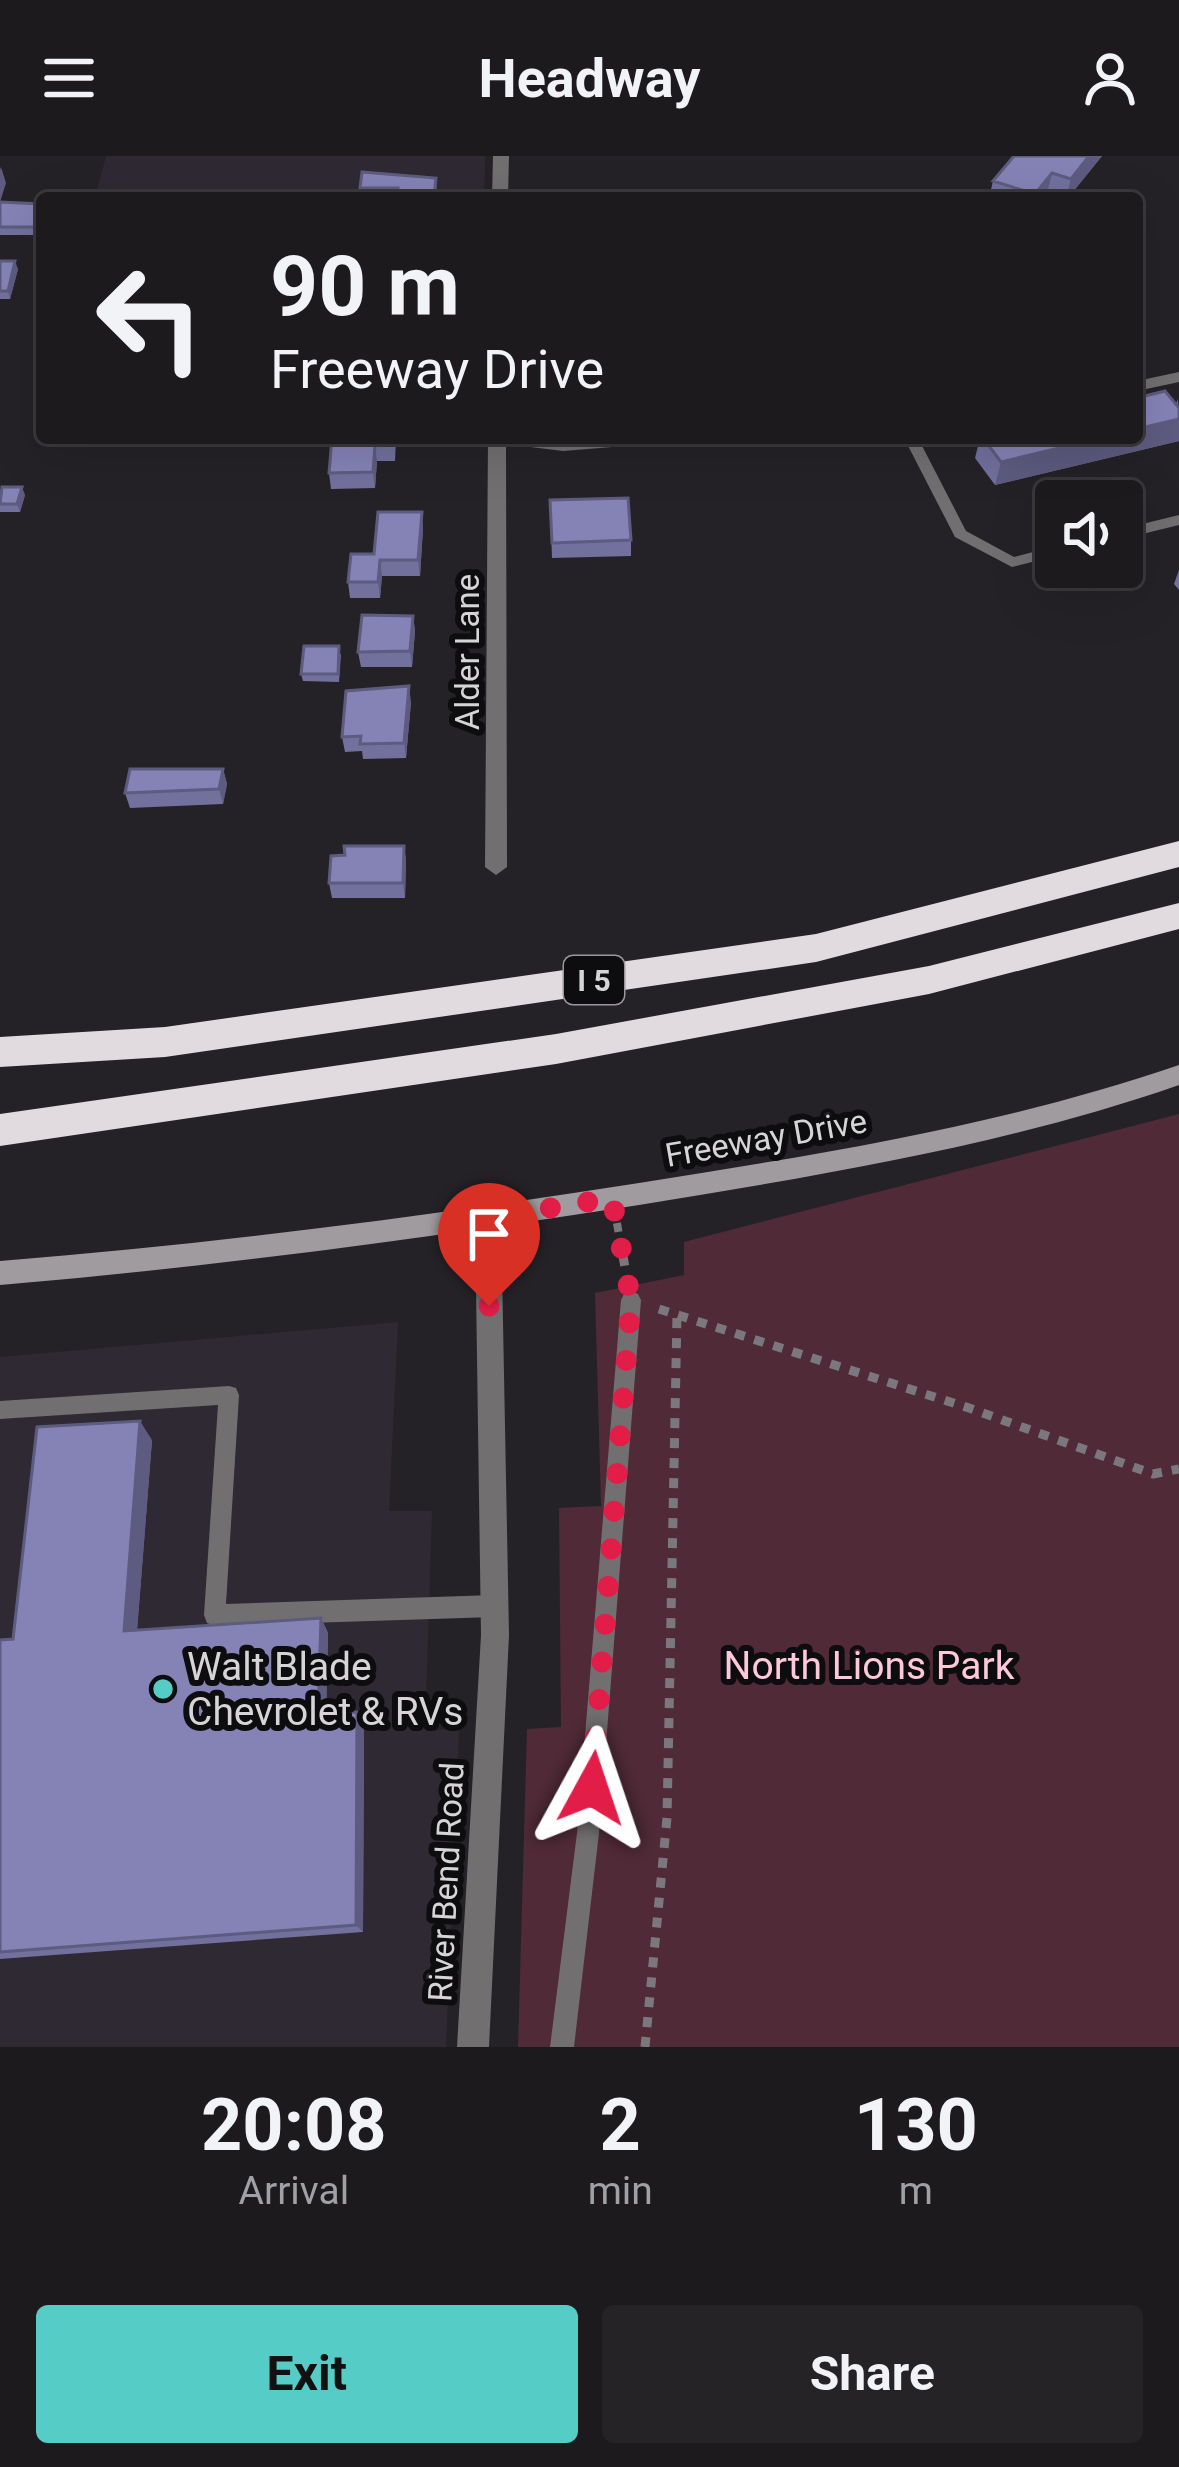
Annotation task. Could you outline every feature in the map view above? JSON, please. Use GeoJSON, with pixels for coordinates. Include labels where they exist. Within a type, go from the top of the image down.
{"type":"FeatureCollection","features":[{"type":"Feature","properties":{"kind":"highway","name":"I 5"},"geometry":{"type":"LineString","coordinates":[[0,1052],[165,1042],[816,948],[1179,854]]}},
{"type":"Feature","properties":{"kind":"highway","name":"I 5"},"geometry":{"type":"LineString","coordinates":[[0,1108],[302,1088],[556,1049],[929,980],[1179,916]]}},
{"type":"Feature","properties":{"kind":"highway"},"geometry":{"type":"LineString","coordinates":[[0,1130],[302,1088]]}},
{"type":"Feature","properties":{"kind":"street"},"geometry":{"type":"LineString","coordinates":[[500,192],[501,156]]}},
{"type":"Feature","properties":{"kind":"street"},"geometry":{"type":"LineString","coordinates":[[1143,385],[1179,377]]}},
{"type":"Feature","properties":{"kind":"street","name":"Alder Lane"},"geometry":{"type":"LineString","coordinates":[[496,867],[501,444]]}},
{"type":"Feature","properties":{"kind":"street","name":"Freeway Drive"},"geometry":{"type":"LineString","coordinates":[[1,1276],[488,1218],[851,1159],[1119,1097],[1179,1075]]}},
{"type":"Feature","properties":{"kind":"street","name":"River Bend Road"},"geometry":{"type":"LineString","coordinates":[[473,2047],[494,1606],[488,1218]]}},
{"type":"Feature","properties":{"kind":"lane"},"geometry":{"type":"LineString","coordinates":[[914,444],[960,534],[1012,562],[1035,556]]}},
{"type":"Feature","properties":{"kind":"lane"},"geometry":{"type":"LineString","coordinates":[[1143,529],[1179,520]]}},
{"type":"Feature","properties":{"kind":"lane"},"geometry":{"type":"LineString","coordinates":[[562,2047],[588,1833],[631,1300]]}},
{"type":"Feature","properties":{"kind":"lane"},"geometry":{"type":"LineString","coordinates":[[0,1410],[229,1395],[214,1616],[494,1606]]}},
{"type":"Feature","properties":{"kind":"path"},"geometry":{"type":"LineString","coordinates":[[612,1198],[631,1300],[969,1408],[1153,1474],[1179,1469]]}},
{"type":"Feature","properties":{"kind":"path"},"geometry":{"type":"LineString","coordinates":[[645,2047],[667,1818],[677,1315]]}},
{"type":"Feature","properties":{"kind":"shaded area"},"geometry":{"type":"Polygon","coordinates":[[[106,156],[485,156],[484,192],[97,192],[106,156]]]}},
{"type":"Feature","properties":{"kind":"shaded area"},"geometry":{"type":"Polygon","coordinates":[[[398,1322],[389,1511],[432,1511],[425,1730],[459,1730],[446,2047],[0,2047],[0,1357],[398,1322]]]}},
{"type":"Feature","properties":{"kind":"green space","name":"North Lions Park"},"geometry":{"type":"Polygon","coordinates":[[[1179,1114],[1179,2047],[518,2047],[527,1729],[561,1727],[559,1508],[601,1506],[595,1293],[684,1275],[684,1242],[1179,1114]]]}},
{"type":"Feature","properties":{"kind":"building"},"geometry":{"type":"Polygon","coordinates":[[[1014,156],[1089,156],[1071,179],[1052,173],[1037,192],[993,181],[1014,156]]]}},
{"type":"Feature","properties":{"kind":"building"},"geometry":{"type":"Polygon","coordinates":[[[362,172],[436,178],[435,192],[360,188],[362,172]]]}},
{"type":"Feature","properties":{"kind":"building"},"geometry":{"type":"Polygon","coordinates":[[[0,202],[36,204],[36,227],[0,227],[0,202]]]}},
{"type":"Feature","properties":{"kind":"building"},"geometry":{"type":"Polygon","coordinates":[[[0,261],[15,261],[8,291],[0,291],[0,261]]]}},
{"type":"Feature","properties":{"kind":"building"},"geometry":{"type":"Polygon","coordinates":[[[1165,391],[1179,408],[1179,419],[1143,428],[1143,396],[1165,391]]]}},
{"type":"Feature","properties":{"kind":"building"},"geometry":{"type":"Polygon","coordinates":[[[331,444],[393,444],[375,445],[373,472],[329,473],[331,444]]]}},
{"type":"Feature","properties":{"kind":"building"},"geometry":{"type":"Polygon","coordinates":[[[988,444],[1076,444],[1001,462],[988,444]]]}},
{"type":"Feature","properties":{"kind":"building"},"geometry":{"type":"Polygon","coordinates":[[[2,487],[22,487],[17,504],[0,504],[2,487]]]}},
{"type":"Feature","properties":{"kind":"building"},"geometry":{"type":"Polygon","coordinates":[[[628,498],[631,540],[552,543],[550,500],[628,498]]]}},
{"type":"Feature","properties":{"kind":"building"},"geometry":{"type":"Polygon","coordinates":[[[378,512],[422,512],[418,560],[380,560],[378,582],[348,582],[351,554],[374,554],[378,512]]]}},
{"type":"Feature","properties":{"kind":"building"},"geometry":{"type":"Polygon","coordinates":[[[362,615],[413,616],[410,651],[358,652],[362,615]]]}},
{"type":"Feature","properties":{"kind":"building"},"geometry":{"type":"Polygon","coordinates":[[[304,646],[339,646],[338,674],[301,674],[304,646]]]}},
{"type":"Feature","properties":{"kind":"building"},"geometry":{"type":"Polygon","coordinates":[[[409,686],[404,743],[360,744],[361,736],[342,737],[346,691],[409,686]]]}},
{"type":"Feature","properties":{"kind":"building"},"geometry":{"type":"Polygon","coordinates":[[[130,769],[223,769],[219,789],[125,793],[130,769]]]}},
{"type":"Feature","properties":{"kind":"building"},"geometry":{"type":"Polygon","coordinates":[[[344,846],[404,846],[403,883],[329,883],[331,856],[345,855],[344,846]]]}},
{"type":"Feature","properties":{"kind":"building","name":"Walt Blade Chevrolet & RVs"},"geometry":{"type":"Polygon","coordinates":[[[140,1421],[124,1631],[321,1618],[318,1714],[357,1712],[356,1925],[0,1952],[0,1640],[13,1639],[37,1427],[140,1421]]]}},
{"type":"Feature","properties":{"kind":"place","name":"Walt Blade Chevrolet & RVs"},"geometry":{"type":"Point","coordinates":[163,1689]}},
{"type":"Feature","properties":{"kind":"route"},"geometry":{"type":"LineString","coordinates":[[489,1306],[488,1218],[612,1198],[631,1300],[592,1788]]}}]}
